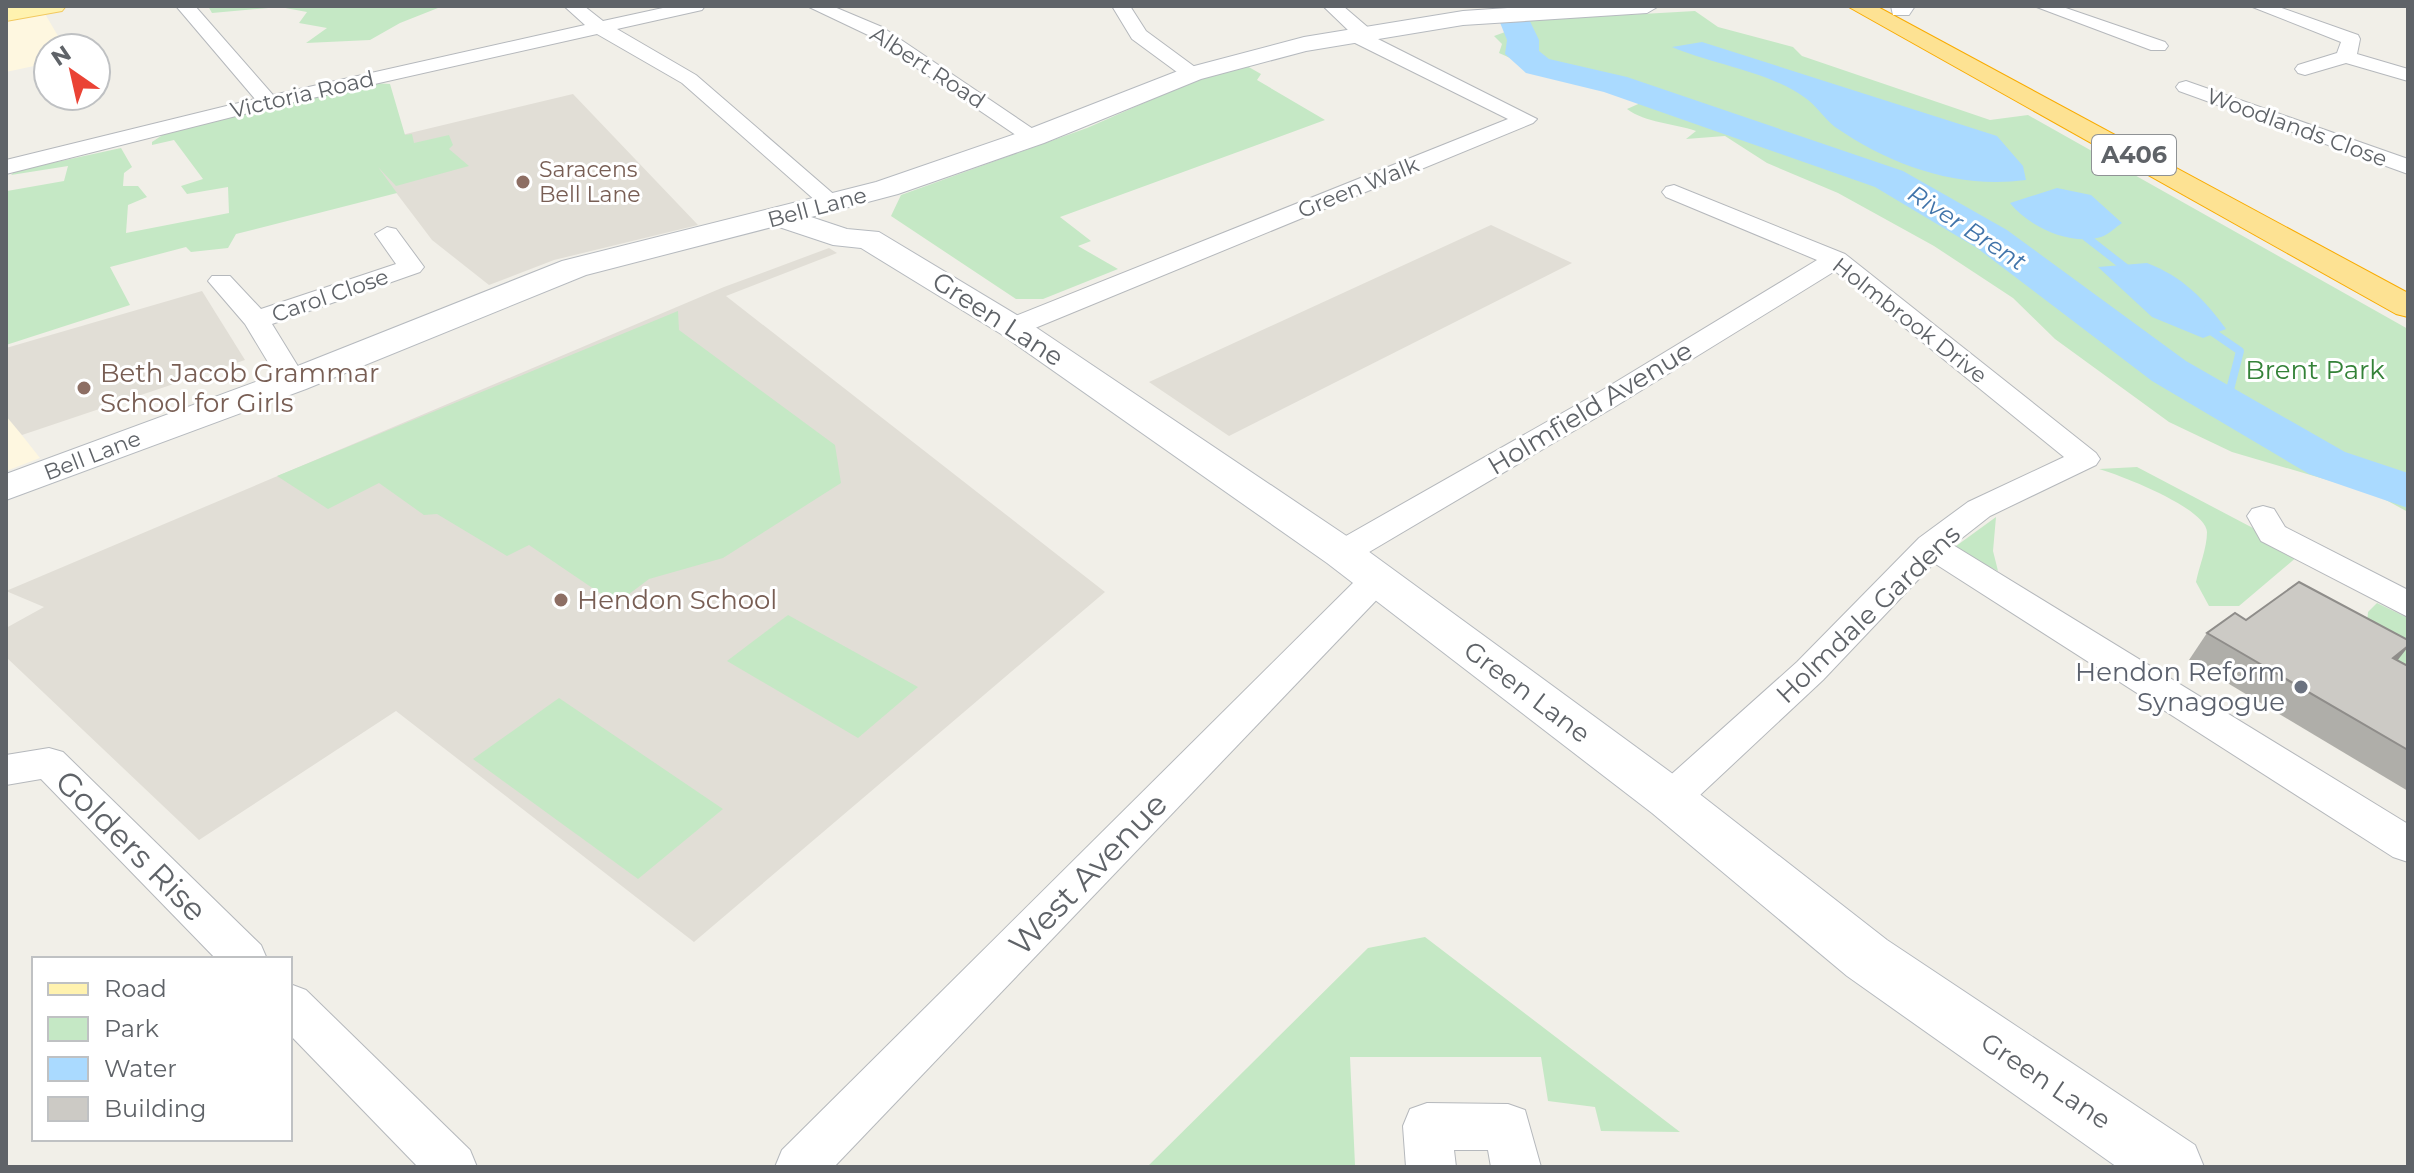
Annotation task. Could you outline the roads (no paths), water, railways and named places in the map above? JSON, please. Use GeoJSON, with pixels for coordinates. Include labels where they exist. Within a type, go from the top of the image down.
{"type":"FeatureCollection","features":[{"type":"Feature","properties":{"kind":"highway","name":"A406"},"geometry":{"type":"LineString","coordinates":[[1859,6],[2408,307]]}},
{"type":"Feature","properties":{"kind":"highway","name":"A406"},"geometry":{"type":"LineString","coordinates":[[1899,7],[2408,282]]}},
{"type":"Feature","properties":{"kind":"main road"},"geometry":{"type":"LineString","coordinates":[[6,14],[54,6]]}},
{"type":"Feature","properties":{"kind":"street"},"geometry":{"type":"LineString","coordinates":[[185,6],[268,102]]}},
{"type":"Feature","properties":{"kind":"street"},"geometry":{"type":"LineString","coordinates":[[573,6],[599,27],[689,79],[848,214]]}},
{"type":"Feature","properties":{"kind":"street"},"geometry":{"type":"LineString","coordinates":[[599,27],[696,6]]}},
{"type":"Feature","properties":{"kind":"street","name":"Albert Road"},"geometry":{"type":"LineString","coordinates":[[816,6],[875,31],[1034,137]]}},
{"type":"Feature","properties":{"kind":"street"},"geometry":{"type":"LineString","coordinates":[[1121,6],[1139,35],[1192,74]]}},
{"type":"Feature","properties":{"kind":"street"},"geometry":{"type":"LineString","coordinates":[[1332,6],[1359,34]]}},
{"type":"Feature","properties":{"kind":"street","name":"Bell Lane"},"geometry":{"type":"LineString","coordinates":[[6,488],[293,381],[574,268],[780,217],[848,214],[1192,74],[1271,52],[1463,18],[1647,6]]}},
{"type":"Feature","properties":{"kind":"street"},"geometry":{"type":"LineString","coordinates":[[2043,6],[2158,46]]}},
{"type":"Feature","properties":{"kind":"street"},"geometry":{"type":"LineString","coordinates":[[2259,6],[2351,39],[2346,57]]}},
{"type":"Feature","properties":{"kind":"street","name":"Victoria Road"},"geometry":{"type":"LineString","coordinates":[[6,167],[268,102],[599,27]]}},
{"type":"Feature","properties":{"kind":"street","name":"Green Walk"},"geometry":{"type":"LineString","coordinates":[[1013,327],[1526,119],[1359,34]]}},
{"type":"Feature","properties":{"kind":"street"},"geometry":{"type":"LineString","coordinates":[[2305,69],[2346,57],[2408,75]]}},
{"type":"Feature","properties":{"kind":"street","name":"Woodlands Close"},"geometry":{"type":"LineString","coordinates":[[2186,87],[2408,167]]}},
{"type":"Feature","properties":{"kind":"street","name":"Holmbrook Drive"},"geometry":{"type":"LineString","coordinates":[[1674,192],[1836,259],[2085,459]]}},
{"type":"Feature","properties":{"kind":"street","name":"Green Lane"},"geometry":{"type":"LineString","coordinates":[[780,217],[844,238],[848,214],[1359,567],[1670,799],[1867,958],[2172,1167]]}},
{"type":"Feature","properties":{"kind":"street","name":"Carol Close"},"geometry":{"type":"LineString","coordinates":[[256,320],[411,267],[387,234]]}},
{"type":"Feature","properties":{"kind":"street","name":"Holmfield Avenue"},"geometry":{"type":"LineString","coordinates":[[1359,567],[1606,400],[1836,259]]}},
{"type":"Feature","properties":{"kind":"street"},"geometry":{"type":"LineString","coordinates":[[221,281],[256,320],[293,381]]}},
{"type":"Feature","properties":{"kind":"street","name":"Holmdale Gardens"},"geometry":{"type":"LineString","coordinates":[[1670,799],[1810,671],[1931,546],[1979,509],[2085,459]]}},
{"type":"Feature","properties":{"kind":"street"},"geometry":{"type":"LineString","coordinates":[[2263,516],[2273,534],[2408,605]]}},
{"type":"Feature","properties":{"kind":"street"},"geometry":{"type":"LineString","coordinates":[[1931,546],[2408,845]]}},
{"type":"Feature","properties":{"kind":"street","name":"West Avenue"},"geometry":{"type":"LineString","coordinates":[[800,1167],[1359,567]]}},
{"type":"Feature","properties":{"kind":"street","name":"Golders Rise"},"geometry":{"type":"LineString","coordinates":[[6,770],[49,763],[243,957]]}},
{"type":"Feature","properties":{"kind":"street"},"geometry":{"type":"LineString","coordinates":[[292,1006],[452,1167]]}},
{"type":"Feature","properties":{"kind":"street"},"geometry":{"type":"LineString","coordinates":[[1431,1167],[1427,1126],[1508,1127],[1516,1167]]}},
{"type":"Feature","properties":{"kind":"water"},"geometry":{"type":"Polygon","coordinates":[[[1702,42],[1997,136],[2023,166],[2026,180],[1975,181],[1926,172],[1902,163],[1835,127],[1808,100],[1790,88],[1672,47],[1702,42]]]}},
{"type":"Feature","properties":{"kind":"water"},"geometry":{"type":"Polygon","coordinates":[[[2057,188],[2091,195],[2122,223],[2101,237],[2064,237],[2039,227],[2010,203],[2057,188]]]}},
{"type":"Feature","properties":{"kind":"water"},"geometry":{"type":"Polygon","coordinates":[[[2147,263],[2191,290],[2226,329],[2203,338],[2152,317],[2098,267],[2147,263]]]}},
{"type":"Feature","properties":{"kind":"waterway","name":"River Brent"},"geometry":{"type":"LineString","coordinates":[[1515,20],[1523,40],[1522,54],[1538,66],[1615,84],[1889,179],[1992,239],[2169,371],[2327,463],[2408,491]]}},
{"type":"Feature","properties":{"kind":"waterway"},"geometry":{"type":"LineString","coordinates":[[2086,237],[2131,272]]}},
{"type":"Feature","properties":{"kind":"waterway"},"geometry":{"type":"LineString","coordinates":[[2208,329],[2240,351],[2226,405]]}},
{"type":"Feature","properties":{"kind":"place","name":"Saracens Bell Lane"},"geometry":{"type":"Point","coordinates":[523,182]}},
{"type":"Feature","properties":{"kind":"place","name":"Beth Jacob Grammar School for Girls"},"geometry":{"type":"Point","coordinates":[84,388]}},
{"type":"Feature","properties":{"kind":"place","name":"Hendon School"},"geometry":{"type":"Point","coordinates":[561,600]}},
{"type":"Feature","properties":{"kind":"place","name":"Hendon Reform Synagogue"},"geometry":{"type":"Point","coordinates":[2301,687]}},
{"type":"Feature","properties":{"kind":"park label","name":"Brent Park"},"geometry":{"type":"Point","coordinates":[2315,370]}}]}
